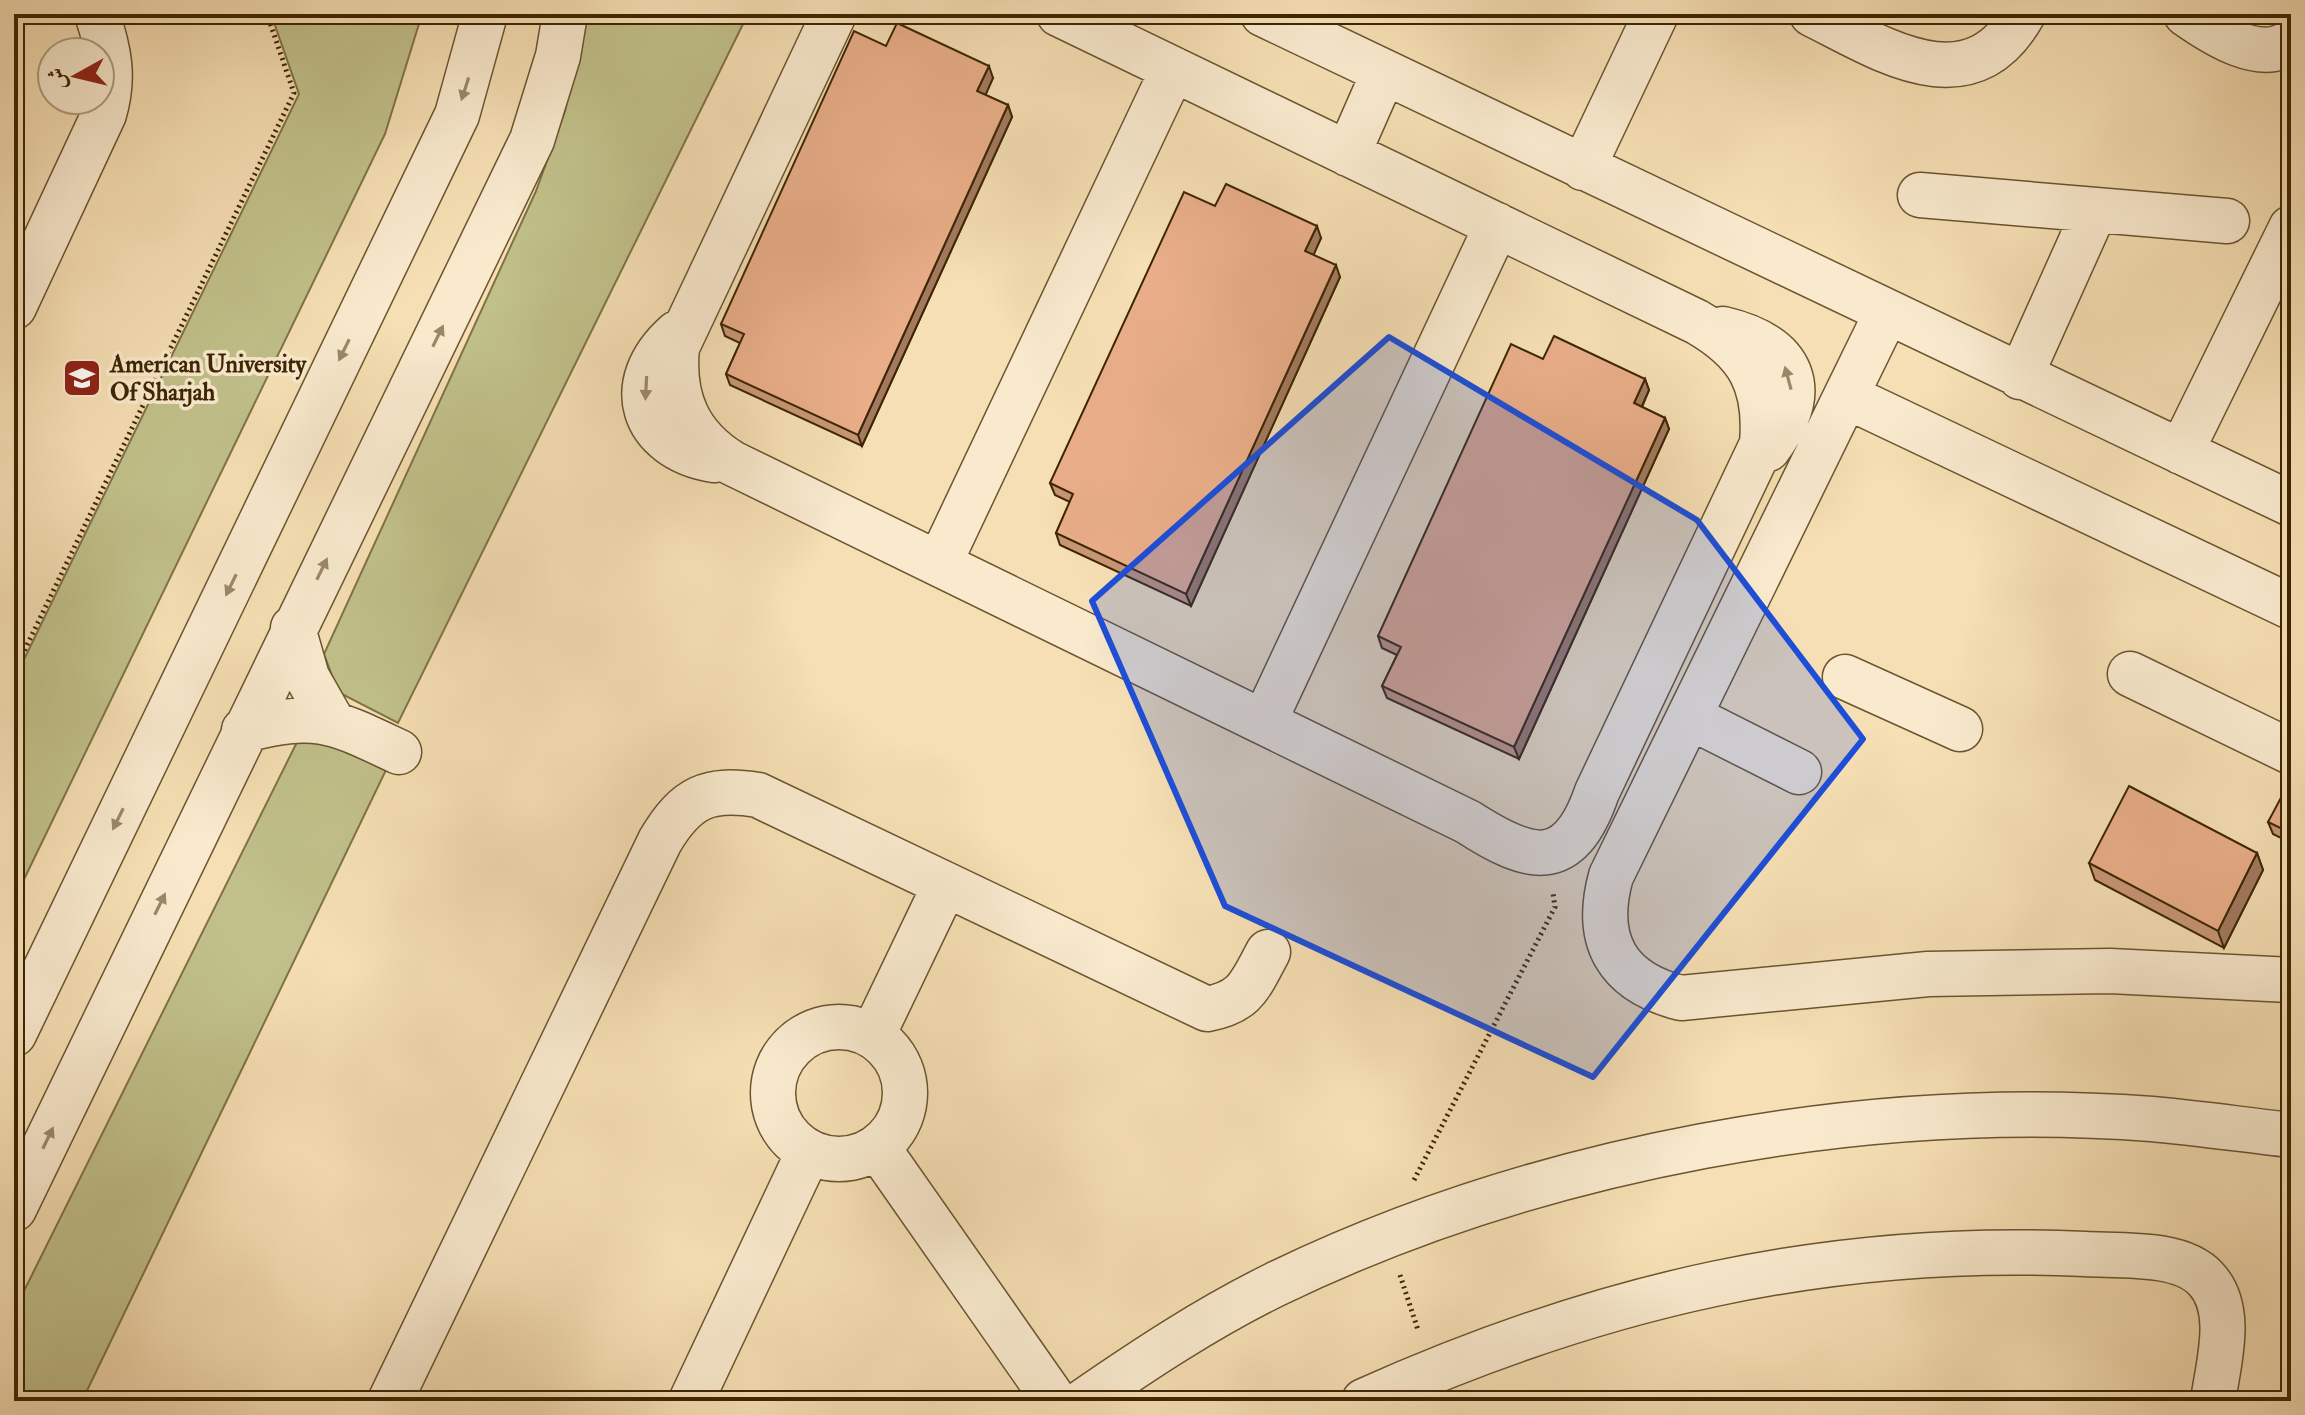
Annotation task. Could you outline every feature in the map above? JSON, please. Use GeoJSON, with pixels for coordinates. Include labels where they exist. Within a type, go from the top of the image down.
{"type":"FeatureCollection","features":[{"type":"Feature","properties":{"kind":"street"},"geometry":{"type":"LineString","coordinates":[[14,307],[104,114],[111,89],[111,62],[97,14]]}},
{"type":"Feature","properties":{"kind":"street"},"geometry":{"type":"LineString","coordinates":[[14,1034],[457,115],[485,14]]}},
{"type":"Feature","properties":{"kind":"street"},"geometry":{"type":"LineString","coordinates":[[14,1209],[532,140],[558,56],[565,14]]}},
{"type":"Feature","properties":{"kind":"street"},"geometry":{"type":"LineString","coordinates":[[834,14],[686,326],[661,347],[649,365],[644,387],[646,409],[655,430],[670,446],[690,456],[732,463],[1468,822],[1504,846],[1524,853],[1545,853],[1562,847],[1576,836],[1587,821],[1597,792],[1752,471],[1784,428],[1792,406],[1792,383],[1783,361],[1766,343],[1697,322],[1059,14]]}},
{"type":"Feature","properties":{"kind":"street"},"geometry":{"type":"LineString","coordinates":[[1263,14],[2291,504]]}},
{"type":"Feature","properties":{"kind":"street"},"geometry":{"type":"LineString","coordinates":[[1583,168],[1656,14]]}},
{"type":"Feature","properties":{"kind":"street"},"geometry":{"type":"LineString","coordinates":[[1812,14],[1897,57],[1928,66],[1959,64],[1989,52],[2013,31],[2023,14]]}},
{"type":"Feature","properties":{"kind":"street"},"geometry":{"type":"LineString","coordinates":[[2217,19],[2251,19],[2285,14]]}},
{"type":"Feature","properties":{"kind":"street"},"geometry":{"type":"LineString","coordinates":[[2217,19],[2260,51],[2276,51],[2291,41]]}},
{"type":"Feature","properties":{"kind":"street"},"geometry":{"type":"LineString","coordinates":[[939,564],[1173,69]]}},
{"type":"Feature","properties":{"kind":"street"},"geometry":{"type":"LineString","coordinates":[[1348,154],[1384,72]]}},
{"type":"Feature","properties":{"kind":"street"},"geometry":{"type":"LineString","coordinates":[[1920,195],[2227,221]]}},
{"type":"Feature","properties":{"kind":"street"},"geometry":{"type":"LineString","coordinates":[[2020,377],[2095,210]]}},
{"type":"Feature","properties":{"kind":"street"},"geometry":{"type":"LineString","coordinates":[[1264,722],[1497,225]]}},
{"type":"Feature","properties":{"kind":"street"},"geometry":{"type":"LineString","coordinates":[[2181,452],[2291,228]]}},
{"type":"Feature","properties":{"kind":"street"},"geometry":{"type":"LineString","coordinates":[[1887,312],[1611,876],[1604,903],[1604,930],[1614,956],[1632,977],[1655,991],[1681,998],[1928,974],[2110,971],[2291,980]]}},
{"type":"Feature","properties":{"kind":"street"},"geometry":{"type":"LineString","coordinates":[[1846,396],[2291,607]]}},
{"type":"Feature","properties":{"kind":"street"},"geometry":{"type":"LineString","coordinates":[[293,628],[307,677],[332,721]]}},
{"type":"Feature","properties":{"kind":"street"},"geometry":{"type":"LineString","coordinates":[[2130,674],[2291,752]]}},
{"type":"Feature","properties":{"kind":"street"},"geometry":{"type":"LineString","coordinates":[[1845,677],[1960,729]]}},
{"type":"Feature","properties":{"kind":"street"},"geometry":{"type":"LineString","coordinates":[[1690,717],[1799,772]]}},
{"type":"Feature","properties":{"kind":"street"},"geometry":{"type":"LineString","coordinates":[[244,730],[303,719],[332,721],[399,752]]}},
{"type":"Feature","properties":{"kind":"street"},"geometry":{"type":"LineString","coordinates":[[390,1401],[676,814],[700,797],[730,790],[758,795],[944,887],[1207,1009],[1230,1005],[1248,990],[1268,952]]}},
{"type":"Feature","properties":{"kind":"street"},"geometry":{"type":"LineString","coordinates":[[1468,822],[1492,827],[1540,826],[1568,817],[1597,792]]}},
{"type":"Feature","properties":{"kind":"street"},"geometry":{"type":"LineString","coordinates":[[873,1035],[944,887]]}},
{"type":"Feature","properties":{"kind":"street"},"geometry":{"type":"LineString","coordinates":[[847,1026],[873,1035],[893,1052],[905,1077],[906,1104],[896,1128],[878,1148],[856,1159],[832,1160],[808,1153],[787,1136],[775,1113],[772,1086],[780,1060],[798,1040],[821,1028],[847,1026]]}},
{"type":"Feature","properties":{"kind":"street"},"geometry":{"type":"LineString","coordinates":[[1084,1401],[1165,1346],[1274,1285],[1389,1236],[1508,1196],[1630,1161],[1755,1136],[1882,1123],[2008,1116],[2151,1119],[2291,1135]]}},
{"type":"Feature","properties":{"kind":"street"},"geometry":{"type":"LineString","coordinates":[[878,1148],[1055,1401]]}},
{"type":"Feature","properties":{"kind":"street"},"geometry":{"type":"LineString","coordinates":[[691,1401],[808,1153]]}},
{"type":"Feature","properties":{"kind":"street"},"geometry":{"type":"LineString","coordinates":[[1364,1401],[1433,1370],[1627,1302],[1723,1280],[1821,1264],[2026,1251],[2187,1264],[2207,1279],[2219,1299],[2223,1323],[2213,1401]]}},
{"type":"Feature","properties":{"kind":"path"},"geometry":{"type":"LineString","coordinates":[[14,672],[294,93],[267,14]]}},
{"type":"Feature","properties":{"kind":"path"},"geometry":{"type":"LineString","coordinates":[[1433,1370],[1407,1300],[1389,1236],[1414,1181],[1555,907],[1545,853]]}},
{"type":"Feature","properties":{"kind":"highlighted area"},"geometry":{"type":"Polygon","coordinates":[[[1389,337],[1697,520],[1863,739],[1593,1077],[1225,906],[1092,601],[1389,337]]]}},
{"type":"Feature","properties":{"kind":"shaded area"},"geometry":{"type":"Polygon","coordinates":[[[271,14],[422,14],[385,134],[14,900],[14,680],[299,94],[271,14]]]}},
{"type":"Feature","properties":{"kind":"shaded area"},"geometry":{"type":"Polygon","coordinates":[[[585,14],[748,14],[398,723],[338,692],[324,654],[536,191],[565,111],[585,14]]]}},
{"type":"Feature","properties":{"kind":"shaded area"},"geometry":{"type":"Polygon","coordinates":[[[302,732],[386,770],[82,1401],[14,1401],[14,1311],[302,732]]]}},
{"type":"Feature","properties":{"kind":"building"},"geometry":{"type":"Polygon","coordinates":[[[897,23],[989,66],[977,91],[1008,105],[858,435],[726,374],[744,334],[721,324],[854,31],[886,46],[897,23]]]}},
{"type":"Feature","properties":{"kind":"building"},"geometry":{"type":"Polygon","coordinates":[[[1226,184],[1317,226],[1305,251],[1336,265],[1186,594],[1056,533],[1073,494],[1050,483],[1184,192],[1215,206],[1226,184]]]}},
{"type":"Feature","properties":{"kind":"building"},"geometry":{"type":"Polygon","coordinates":[[[1554,336],[1645,379],[1634,403],[1665,418],[1514,747],[1382,686],[1401,647],[1378,636],[1511,344],[1543,359],[1554,336]]]}},
{"type":"Feature","properties":{"kind":"building"},"geometry":{"type":"Polygon","coordinates":[[[2129,786],[2257,853],[2218,931],[2089,863],[2129,786]]]}},
{"type":"Feature","properties":{"kind":"building"},"geometry":{"type":"Polygon","coordinates":[[[2284,792],[2291,795],[2291,833],[2268,822],[2284,792]]]}},
{"type":"Feature","properties":{"kind":"place","name":"American University Of Sharjah"},"geometry":{"type":"Point","coordinates":[82,378]}}]}
